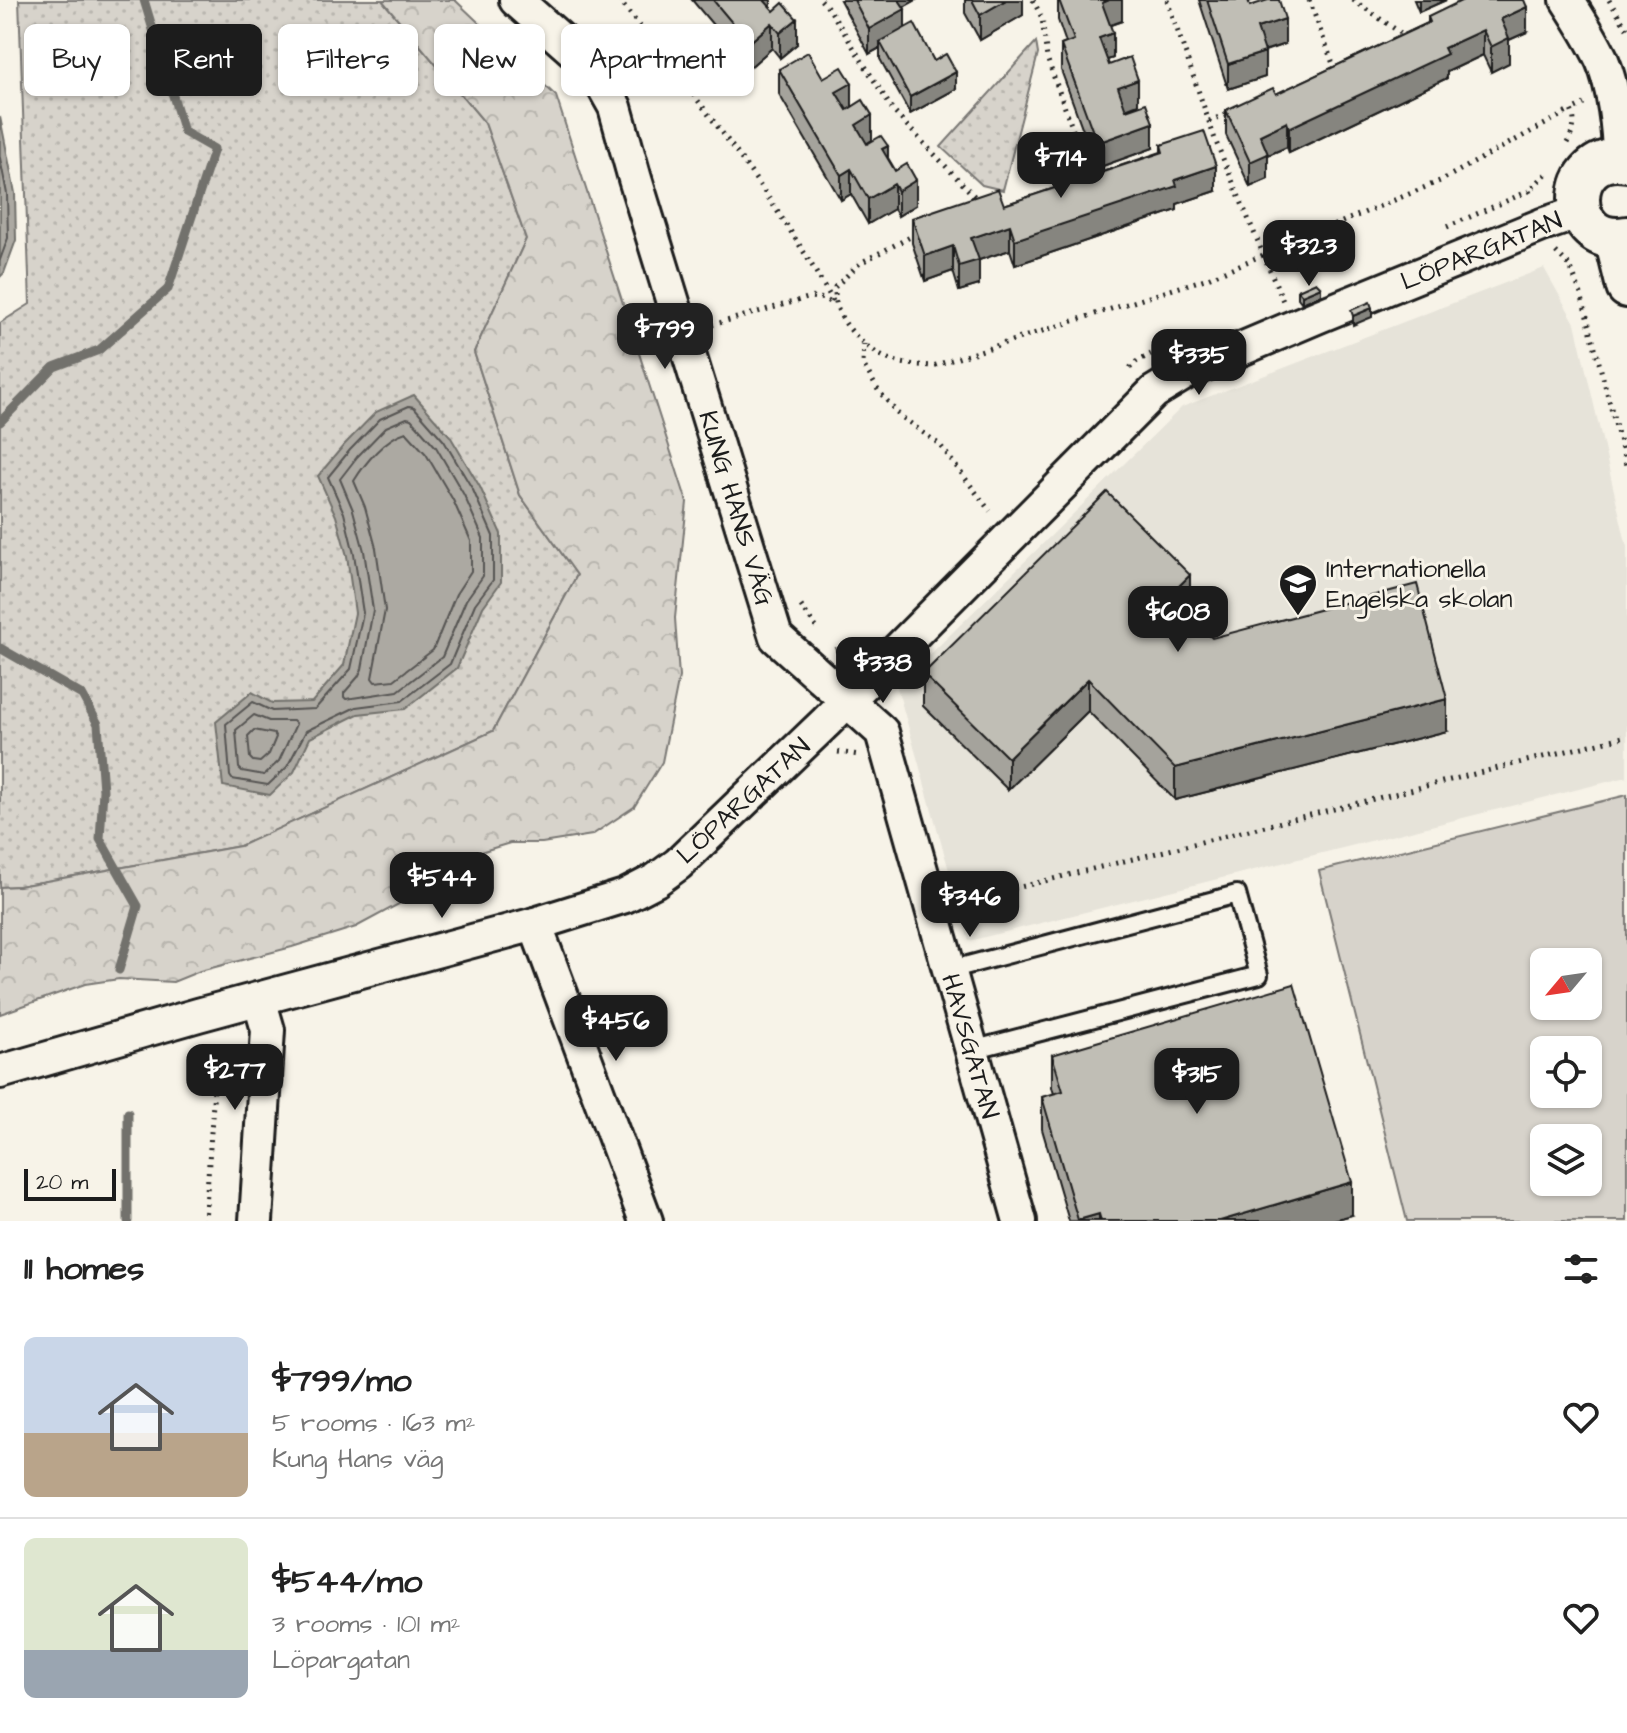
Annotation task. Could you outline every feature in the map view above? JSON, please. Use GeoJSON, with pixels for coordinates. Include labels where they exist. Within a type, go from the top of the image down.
{"type":"FeatureCollection","features":[{"type":"Feature","properties":{"kind":"street","name":"KUNG HANS VÄG"},"geometry":{"type":"LineString","coordinates":[[516,0],[593,68],[615,107],[776,637],[827,662],[848,700]]}},
{"type":"Feature","properties":{"kind":"street"},"geometry":{"type":"LineString","coordinates":[[1567,0],[1588,32],[1603,64],[1623,160],[1600,164],[1586,176],[1578,193],[1580,212],[1593,230],[1603,236],[1621,237],[1627,287]]}},
{"type":"Feature","properties":{"kind":"street","name":"LÖPARGATAN"},"geometry":{"type":"LineString","coordinates":[[0,1072],[535,924],[625,896],[656,880],[678,864],[848,700],[1154,392],[1170,381],[1344,305],[1580,212]]}},
{"type":"Feature","properties":{"kind":"street","name":"HAVSGATAN"},"geometry":{"type":"LineString","coordinates":[[848,700],[882,732],[1020,1221]]}},
{"type":"Feature","properties":{"kind":"street"},"geometry":{"type":"LineString","coordinates":[[535,924],[646,1221]]}},
{"type":"Feature","properties":{"kind":"street"},"geometry":{"type":"LineString","coordinates":[[256,1221],[268,1030],[259,999]]}},
{"type":"Feature","properties":{"kind":"lane"},"geometry":{"type":"LineString","coordinates":[[949,970],[1237,894],[1259,975],[972,1050]]}},
{"type":"Feature","properties":{"kind":"path"},"geometry":{"type":"LineString","coordinates":[[619,0],[735,150],[791,232],[844,323],[864,344],[891,361],[911,365],[933,366],[1208,278],[1440,181],[1571,110]]}},
{"type":"Feature","properties":{"kind":"path"},"geometry":{"type":"LineString","coordinates":[[821,0],[894,112],[979,201],[966,208]]}},
{"type":"Feature","properties":{"kind":"path"},"geometry":{"type":"LineString","coordinates":[[1033,0],[1042,18],[1047,58],[1093,185]]}},
{"type":"Feature","properties":{"kind":"path"},"geometry":{"type":"LineString","coordinates":[[1167,0],[1216,142],[1283,302]]}},
{"type":"Feature","properties":{"kind":"path"},"geometry":{"type":"LineString","coordinates":[[1309,0],[1336,73]]}},
{"type":"Feature","properties":{"kind":"path"},"geometry":{"type":"LineString","coordinates":[[1353,0],[1408,39]]}},
{"type":"Feature","properties":{"kind":"path"},"geometry":{"type":"LineString","coordinates":[[1609,0],[1627,29]]}},
{"type":"Feature","properties":{"kind":"path"},"geometry":{"type":"LineString","coordinates":[[1394,45],[1419,31]]}},
{"type":"Feature","properties":{"kind":"path"},"geometry":{"type":"LineString","coordinates":[[1209,121],[1237,111]]}},
{"type":"Feature","properties":{"kind":"path"},"geometry":{"type":"LineString","coordinates":[[1202,147],[1216,142]]}},
{"type":"Feature","properties":{"kind":"path"},"geometry":{"type":"LineString","coordinates":[[837,307],[835,287],[860,263],[926,229]]}},
{"type":"Feature","properties":{"kind":"path"},"geometry":{"type":"LineString","coordinates":[[703,328],[811,297],[825,299],[837,307]]}},
{"type":"Feature","properties":{"kind":"path"},"geometry":{"type":"LineString","coordinates":[[864,344],[863,364],[878,390],[899,415],[940,445],[990,511]]}},
{"type":"Feature","properties":{"kind":"path"},"geometry":{"type":"LineString","coordinates":[[932,909],[1627,736]]}},
{"type":"Feature","properties":{"kind":"path"},"geometry":{"type":"LineString","coordinates":[[205,1221],[217,1044]]}},
{"type":"Feature","properties":{"kind":"shaded area","name":"Internationella Engelska skolan"},"geometry":{"type":"Polygon","coordinates":[[[1544,268],[1575,323],[1627,547],[1627,777],[969,941],[897,687],[1182,407],[1544,268]]]}},
{"type":"Feature","properties":{"kind":"green space"},"geometry":{"type":"Polygon","coordinates":[[[19,0],[382,0],[402,24],[278,24],[278,96],[418,96],[418,43],[434,62],[434,96],[462,96],[485,123],[526,239],[474,352],[520,495],[577,575],[493,731],[240,846],[0,887],[0,323],[30,304],[19,0]]]}},
{"type":"Feature","properties":{"kind":"green space"},"geometry":{"type":"Polygon","coordinates":[[[382,0],[455,0],[480,24],[434,24],[434,62],[418,43],[418,24],[402,24],[382,0]]]}},
{"type":"Feature","properties":{"kind":"green space"},"geometry":{"type":"Polygon","coordinates":[[[1036,42],[1038,54],[1003,190],[982,185],[941,147],[1036,42]]]}},
{"type":"Feature","properties":{"kind":"green space"},"geometry":{"type":"Polygon","coordinates":[[[545,86],[556,96],[687,502],[675,618],[679,677],[662,762],[634,807],[592,835],[542,843],[510,843],[477,853],[412,897],[356,927],[200,971],[173,982],[119,979],[85,984],[0,1014],[0,887],[240,846],[493,731],[577,575],[520,495],[474,352],[526,239],[485,123],[462,96],[545,96],[545,86]]]}},
{"type":"Feature","properties":{"kind":"green space"},"geometry":{"type":"Polygon","coordinates":[[[1627,795],[1627,1221],[1407,1221],[1319,871],[1627,795]]]}},
{"type":"Feature","properties":{"kind":"water"},"geometry":{"type":"Polygon","coordinates":[[[0,117],[15,193],[16,240],[0,277],[0,117]]]}},
{"type":"Feature","properties":{"kind":"water"},"geometry":{"type":"Polygon","coordinates":[[[414,395],[450,436],[480,487],[501,534],[501,582],[483,607],[457,668],[405,709],[358,714],[310,738],[294,772],[270,795],[223,786],[216,722],[252,692],[272,703],[312,702],[344,665],[355,613],[347,556],[336,516],[318,476],[376,412],[414,395]]]}},
{"type":"Feature","properties":{"kind":"building"},"geometry":{"type":"Polygon","coordinates":[[[713,0],[764,0],[774,11],[783,3],[797,19],[780,33],[772,23],[754,39],[754,24],[733,24],[713,0]]]}},
{"type":"Feature","properties":{"kind":"building"},"geometry":{"type":"Polygon","coordinates":[[[854,0],[899,0],[905,9],[869,29],[854,0]]]}},
{"type":"Feature","properties":{"kind":"building"},"geometry":{"type":"Polygon","coordinates":[[[972,0],[1006,0],[980,15],[972,0]]]}},
{"type":"Feature","properties":{"kind":"building"},"geometry":{"type":"Polygon","coordinates":[[[1059,0],[1109,0],[1102,3],[1113,33],[1099,38],[1109,65],[1130,57],[1138,80],[1118,87],[1126,110],[1146,103],[1153,123],[1097,143],[1061,45],[1074,40],[1059,0]]]}},
{"type":"Feature","properties":{"kind":"building"},"geometry":{"type":"Polygon","coordinates":[[[1207,0],[1248,0],[1250,6],[1279,0],[1285,19],[1257,28],[1265,52],[1228,64],[1207,0]]]}},
{"type":"Feature","properties":{"kind":"building"},"geometry":{"type":"Polygon","coordinates":[[[1463,0],[1524,0],[1527,7],[1501,19],[1509,38],[1491,47],[1483,30],[1444,48],[1447,54],[1289,128],[1287,122],[1260,135],[1268,154],[1250,162],[1226,110],[1273,88],[1276,94],[1430,22],[1428,17],[1463,0]]]}},
{"type":"Feature","properties":{"kind":"building"},"geometry":{"type":"Polygon","coordinates":[[[914,23],[934,61],[946,54],[956,72],[910,97],[880,42],[914,23]]]}},
{"type":"Feature","properties":{"kind":"building"},"geometry":{"type":"Polygon","coordinates":[[[808,52],[823,78],[842,67],[852,83],[836,92],[847,110],[863,100],[872,115],[856,125],[867,144],[881,136],[888,146],[882,149],[895,171],[907,164],[916,180],[898,191],[894,184],[868,199],[851,169],[841,175],[779,69],[808,52]]]}},
{"type":"Feature","properties":{"kind":"building"},"geometry":{"type":"Polygon","coordinates":[[[1204,131],[1216,166],[1175,180],[1177,186],[1015,240],[1010,225],[971,238],[979,260],[959,266],[953,246],[925,256],[912,218],[998,189],[1004,205],[1163,152],[1161,145],[1204,131]]]}},
{"type":"Feature","properties":{"kind":"building"},"geometry":{"type":"Polygon","coordinates":[[[1316,282],[1321,287],[1302,295],[1298,290],[1316,282]]]}},
{"type":"Feature","properties":{"kind":"building"},"geometry":{"type":"Polygon","coordinates":[[[1370,302],[1372,308],[1353,316],[1351,310],[1370,302]]]}},
{"type":"Feature","properties":{"kind":"building"},"geometry":{"type":"Polygon","coordinates":[[[1107,492],[1190,575],[1170,595],[1212,638],[1417,584],[1447,699],[1175,768],[1088,679],[1008,758],[923,674],[1107,492]]]}},
{"type":"Feature","properties":{"kind":"building"},"geometry":{"type":"Polygon","coordinates":[[[1294,984],[1352,1182],[1220,1221],[1101,1221],[1099,1214],[1078,1220],[1042,1097],[1063,1091],[1052,1055],[1294,984]]]}},
{"type":"Feature","properties":{"kind":"waterway"},"geometry":{"type":"LineString","coordinates":[[0,422],[54,367],[99,350],[168,289],[214,149],[184,132],[144,0]]}},
{"type":"Feature","properties":{"kind":"waterway"},"geometry":{"type":"LineString","coordinates":[[0,648],[82,695],[98,724],[103,790],[100,839],[138,906],[119,970]]}},
{"type":"Feature","properties":{"kind":"waterway"},"geometry":{"type":"LineString","coordinates":[[128,1113],[128,1221]]}},
{"type":"Feature","properties":{"kind":"place","name":"Internationella Engelska skolan"},"geometry":{"type":"Point","coordinates":[1298,617]}}]}
